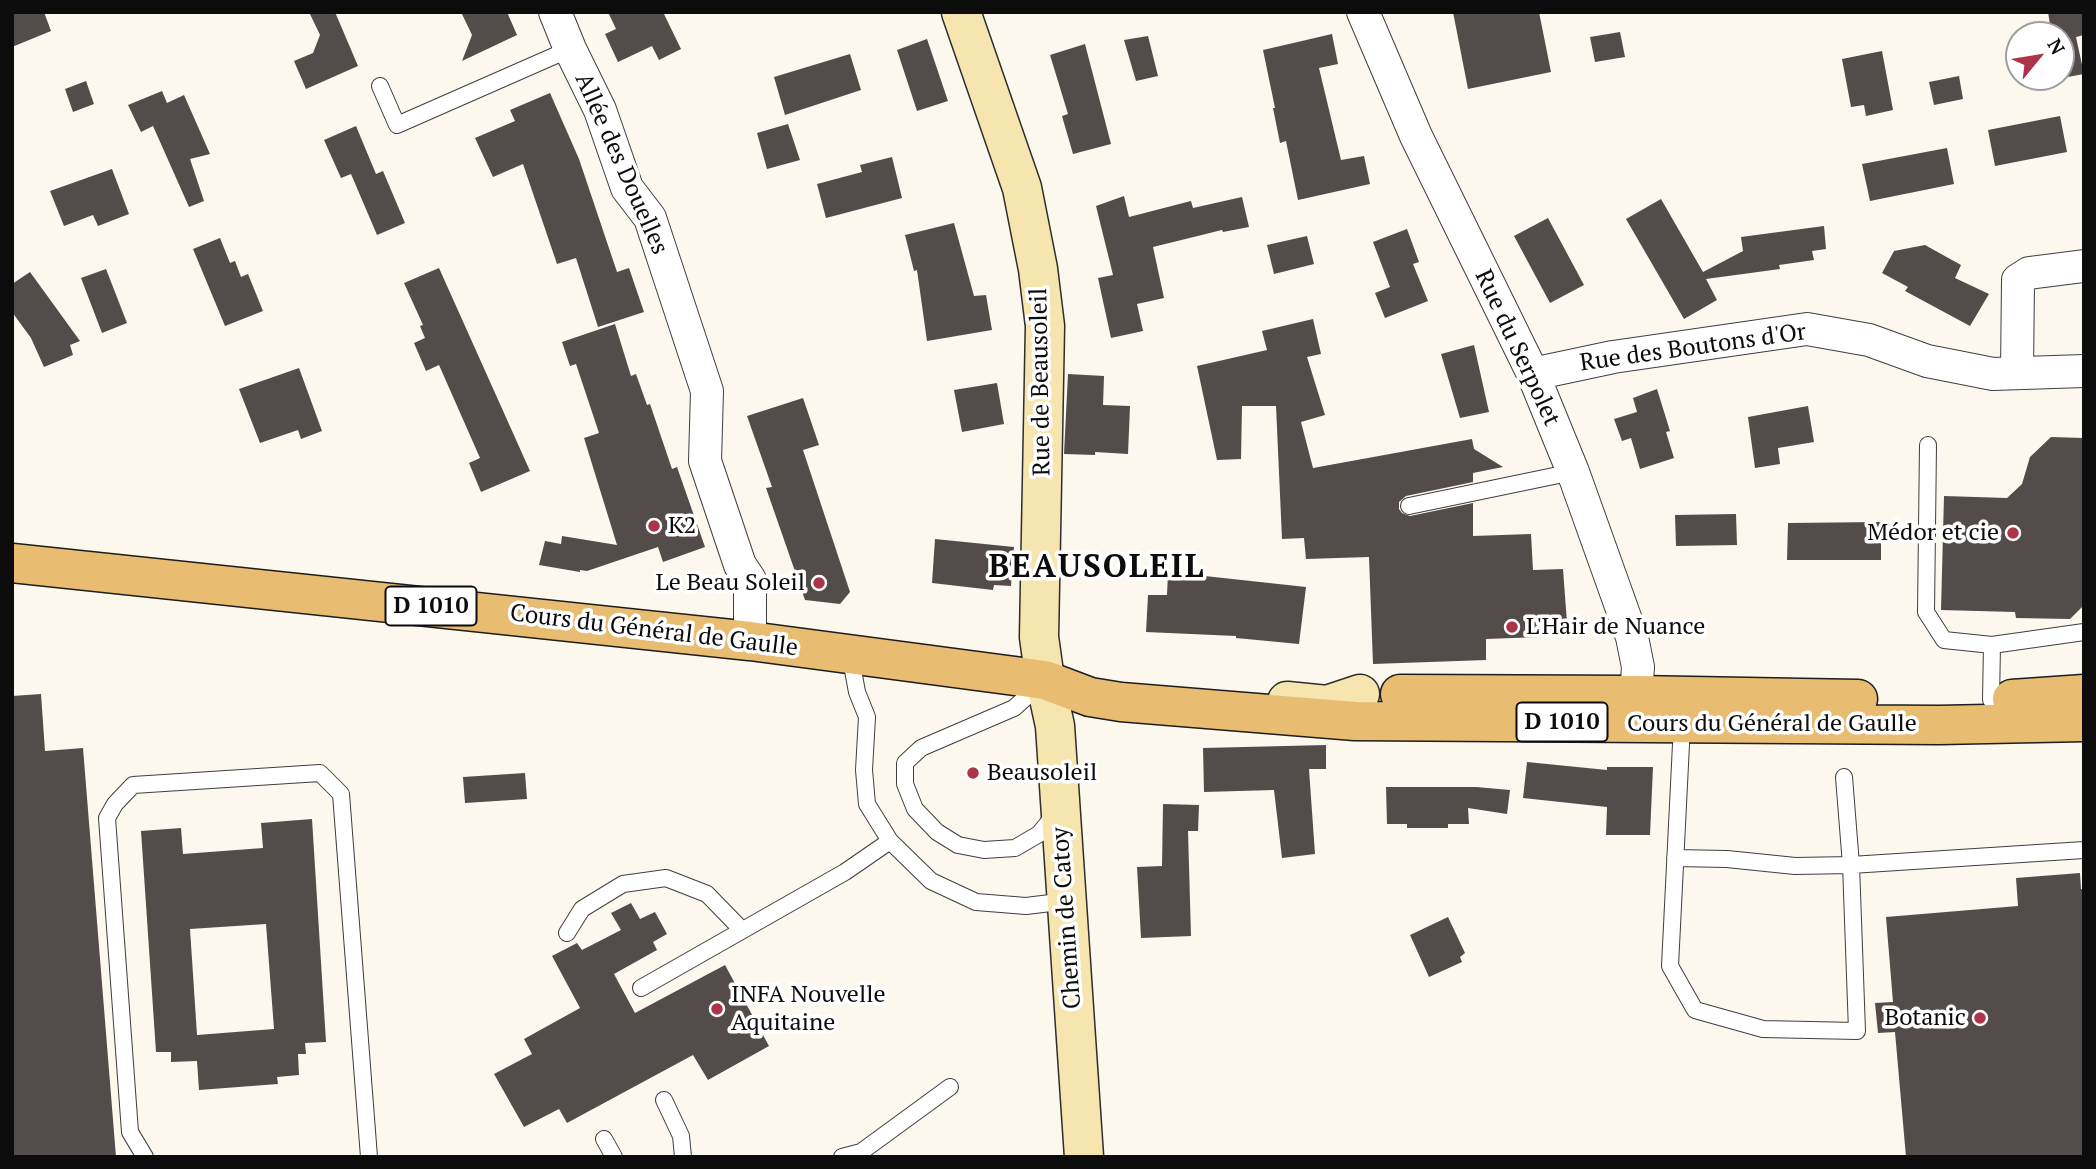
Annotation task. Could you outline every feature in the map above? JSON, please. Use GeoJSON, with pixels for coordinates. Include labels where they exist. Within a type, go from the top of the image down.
{"type":"FeatureCollection","features":[{"type":"Feature","properties":{"kind":"main road","name":"Cours du Général de Gaulle"},"geometry":{"type":"LineString","coordinates":[[12,563],[750,641],[1045,680],[1090,697],[1121,702],[1355,720],[1636,709]]}},
{"type":"Feature","properties":{"kind":"main road","name":"Cours du Général de Gaulle"},"geometry":{"type":"LineString","coordinates":[[1045,680],[1089,673],[1376,694],[1939,725],[2084,722]]}},
{"type":"Feature","properties":{"kind":"main road","name":"Cours du Général de Gaulle"},"geometry":{"type":"LineString","coordinates":[[1682,710],[1991,700],[2084,694]]}},
{"type":"Feature","properties":{"kind":"street","name":"Allée des Douelles"},"geometry":{"type":"LineString","coordinates":[[555,12],[600,110],[627,188],[650,218],[707,391],[705,461],[740,565],[750,580],[750,641]]}},
{"type":"Feature","properties":{"kind":"street","name":"Rue de Beausoleil"},"geometry":{"type":"LineString","coordinates":[[961,12],[1022,188],[1038,269],[1045,326],[1039,637],[1045,680]]}},
{"type":"Feature","properties":{"kind":"street","name":"Rue du Serpolet"},"geometry":{"type":"LineString","coordinates":[[1363,12],[1416,136],[1533,374],[1573,472],[1632,637],[1638,667],[1636,709]]}},
{"type":"Feature","properties":{"kind":"street"},"geometry":{"type":"LineString","coordinates":[[2017,373],[2018,281],[2029,273],[2084,266]]}},
{"type":"Feature","properties":{"kind":"street","name":"Rue des Boutons d'Or"},"geometry":{"type":"LineString","coordinates":[[1533,374],[1613,356],[1807,329],[1869,340],[1927,361],[1993,374],[2084,372]]}},
{"type":"Feature","properties":{"kind":"street","name":"Chemin de Catoy"},"geometry":{"type":"LineString","coordinates":[[1045,680],[1055,726],[1084,1157]]}},
{"type":"Feature","properties":{"kind":"lane"},"geometry":{"type":"LineString","coordinates":[[380,86],[397,125],[570,49]]}},
{"type":"Feature","properties":{"kind":"lane"},"geometry":{"type":"LineString","coordinates":[[1928,444],[1926,612],[1944,640],[1992,645],[2084,632]]}},
{"type":"Feature","properties":{"kind":"lane"},"geometry":{"type":"LineString","coordinates":[[1409,506],[1573,472]]}},
{"type":"Feature","properties":{"kind":"lane"},"geometry":{"type":"LineString","coordinates":[[1991,700],[1992,645]]}},
{"type":"Feature","properties":{"kind":"lane"},"geometry":{"type":"LineString","coordinates":[[850,654],[857,692],[867,717],[864,770],[867,804],[890,841],[931,881],[976,902],[1026,906],[1067,901]]}},
{"type":"Feature","properties":{"kind":"lane"},"geometry":{"type":"LineString","coordinates":[[1045,680],[1013,708],[921,748],[905,764],[905,784],[915,809],[937,832],[958,845],[984,850],[1015,848],[1039,834],[1059,809]]}},
{"type":"Feature","properties":{"kind":"lane"},"geometry":{"type":"LineString","coordinates":[[1682,710],[1670,966],[1695,1010],[1763,1028],[1857,1031],[1851,865],[1844,777]]}},
{"type":"Feature","properties":{"kind":"lane"},"geometry":{"type":"LineString","coordinates":[[145,1157],[130,1132],[107,818],[115,804],[133,786],[320,774],[341,794],[369,1157]]}},
{"type":"Feature","properties":{"kind":"lane"},"geometry":{"type":"LineString","coordinates":[[641,988],[845,872],[890,841]]}},
{"type":"Feature","properties":{"kind":"lane"},"geometry":{"type":"LineString","coordinates":[[1675,858],[1795,866],[1851,865],[2084,850]]}},
{"type":"Feature","properties":{"kind":"lane"},"geometry":{"type":"LineString","coordinates":[[567,933],[582,909],[622,884],[666,878],[707,894],[742,930]]}},
{"type":"Feature","properties":{"kind":"lane"},"geometry":{"type":"LineString","coordinates":[[842,1157],[862,1152],[950,1087]]}},
{"type":"Feature","properties":{"kind":"lane"},"geometry":{"type":"LineString","coordinates":[[664,1100],[681,1136],[683,1157]]}},
{"type":"Feature","properties":{"kind":"lane"},"geometry":{"type":"LineString","coordinates":[[604,1139],[614,1157]]}},
{"type":"Feature","properties":{"kind":"building"},"geometry":{"type":"Polygon","coordinates":[[[12,12],[44,12],[51,31],[12,47],[12,12]]]}},
{"type":"Feature","properties":{"kind":"building"},"geometry":{"type":"Polygon","coordinates":[[[309,12],[335,12],[358,66],[306,89],[294,61],[313,53],[320,35],[309,12]]]}},
{"type":"Feature","properties":{"kind":"building"},"geometry":{"type":"Polygon","coordinates":[[[461,12],[507,12],[517,35],[462,61],[472,35],[461,12]]]}},
{"type":"Feature","properties":{"kind":"building"},"geometry":{"type":"Polygon","coordinates":[[[608,12],[663,12],[681,49],[659,60],[652,46],[618,62],[605,34],[616,29],[608,12]]]}},
{"type":"Feature","properties":{"kind":"building"},"geometry":{"type":"Polygon","coordinates":[[[1453,12],[1539,12],[1551,72],[1468,89],[1453,12]]]}},
{"type":"Feature","properties":{"kind":"building"},"geometry":{"type":"Polygon","coordinates":[[[2048,12],[2084,12],[2084,35],[2076,37],[2084,74],[2075,76],[2075,21],[2049,21],[2048,12]]]}},
{"type":"Feature","properties":{"kind":"building"},"geometry":{"type":"Polygon","coordinates":[[[1620,32],[1625,57],[1595,62],[1590,37],[1620,32]]]}},
{"type":"Feature","properties":{"kind":"building"},"geometry":{"type":"Polygon","coordinates":[[[1332,34],[1338,64],[1319,68],[1341,160],[1364,156],[1370,184],[1298,200],[1286,141],[1280,143],[1263,50],[1332,34]]]}},
{"type":"Feature","properties":{"kind":"building"},"geometry":{"type":"Polygon","coordinates":[[[1148,36],[1158,76],[1136,81],[1124,40],[1148,36]]]}},
{"type":"Feature","properties":{"kind":"building"},"geometry":{"type":"Polygon","coordinates":[[[927,39],[948,101],[917,111],[897,50],[927,39]]]}},
{"type":"Feature","properties":{"kind":"building"},"geometry":{"type":"Polygon","coordinates":[[[1085,44],[1111,144],[1073,154],[1062,116],[1068,114],[1050,55],[1085,44]]]}},
{"type":"Feature","properties":{"kind":"building"},"geometry":{"type":"Polygon","coordinates":[[[1882,51],[1893,110],[1866,116],[1864,105],[1851,107],[1842,59],[1882,51]]]}},
{"type":"Feature","properties":{"kind":"building"},"geometry":{"type":"Polygon","coordinates":[[[850,54],[861,90],[785,115],[774,77],[850,54]]]}},
{"type":"Feature","properties":{"kind":"building"},"geometry":{"type":"Polygon","coordinates":[[[1959,76],[1963,99],[1934,105],[1929,82],[1959,76]]]}},
{"type":"Feature","properties":{"kind":"building"},"geometry":{"type":"Polygon","coordinates":[[[86,81],[94,104],[73,112],[65,89],[86,81]]]}},
{"type":"Feature","properties":{"kind":"building"},"geometry":{"type":"Polygon","coordinates":[[[162,91],[167,103],[184,95],[210,154],[190,159],[204,201],[189,207],[153,126],[141,132],[128,105],[162,91]]]}},
{"type":"Feature","properties":{"kind":"building"},"geometry":{"type":"Polygon","coordinates":[[[550,93],[579,159],[617,272],[629,268],[644,312],[598,327],[576,258],[557,264],[523,164],[493,177],[475,138],[515,121],[510,110],[550,93]]]}},
{"type":"Feature","properties":{"kind":"building"},"geometry":{"type":"Polygon","coordinates":[[[2060,116],[2067,152],[1995,166],[1988,130],[2060,116]]]}},
{"type":"Feature","properties":{"kind":"building"},"geometry":{"type":"Polygon","coordinates":[[[788,124],[800,160],[767,169],[757,133],[788,124]]]}},
{"type":"Feature","properties":{"kind":"building"},"geometry":{"type":"Polygon","coordinates":[[[356,126],[376,174],[383,171],[405,223],[377,235],[351,174],[341,178],[324,140],[356,126]]]}},
{"type":"Feature","properties":{"kind":"building"},"geometry":{"type":"Polygon","coordinates":[[[1947,148],[1954,184],[1870,201],[1862,164],[1947,148]]]}},
{"type":"Feature","properties":{"kind":"building"},"geometry":{"type":"Polygon","coordinates":[[[892,157],[902,198],[826,218],[817,184],[862,172],[860,165],[892,157]]]}},
{"type":"Feature","properties":{"kind":"building"},"geometry":{"type":"Polygon","coordinates":[[[112,169],[129,214],[98,226],[93,215],[64,226],[50,191],[112,169]]]}},
{"type":"Feature","properties":{"kind":"building"},"geometry":{"type":"Polygon","coordinates":[[[1124,196],[1129,217],[1191,201],[1193,208],[1242,197],[1249,227],[1222,230],[1153,247],[1164,298],[1137,304],[1143,331],[1111,338],[1098,278],[1113,275],[1096,206],[1124,196]]]}},
{"type":"Feature","properties":{"kind":"building"},"geometry":{"type":"Polygon","coordinates":[[[1661,199],[1703,272],[1743,251],[1741,237],[1824,226],[1826,249],[1812,251],[1814,260],[1779,265],[1780,269],[1706,279],[1717,300],[1684,319],[1626,219],[1661,199]]]}},
{"type":"Feature","properties":{"kind":"building"},"geometry":{"type":"Polygon","coordinates":[[[1548,218],[1584,285],[1550,303],[1514,236],[1548,218]]]}},
{"type":"Feature","properties":{"kind":"building"},"geometry":{"type":"Polygon","coordinates":[[[954,223],[974,296],[986,295],[992,330],[927,341],[917,270],[914,271],[905,235],[954,223]]]}},
{"type":"Feature","properties":{"kind":"building"},"geometry":{"type":"Polygon","coordinates":[[[1407,229],[1419,262],[1413,264],[1428,301],[1385,318],[1375,293],[1390,287],[1373,242],[1407,229]]]}},
{"type":"Feature","properties":{"kind":"building"},"geometry":{"type":"Polygon","coordinates":[[[1307,236],[1314,264],[1274,274],[1267,245],[1307,236]]]}},
{"type":"Feature","properties":{"kind":"building"},"geometry":{"type":"Polygon","coordinates":[[[220,238],[230,263],[235,261],[241,277],[248,274],[263,311],[225,326],[193,249],[220,238]]]}},
{"type":"Feature","properties":{"kind":"building"},"geometry":{"type":"Polygon","coordinates":[[[1925,245],[1961,265],[1955,278],[1989,294],[1970,326],[1905,291],[1908,287],[1882,273],[1894,251],[1925,245]]]}},
{"type":"Feature","properties":{"kind":"building"},"geometry":{"type":"Polygon","coordinates":[[[439,268],[530,471],[481,492],[469,463],[480,458],[439,365],[426,371],[414,343],[425,338],[420,326],[423,325],[404,283],[439,268]]]}},
{"type":"Feature","properties":{"kind":"building"},"geometry":{"type":"Polygon","coordinates":[[[106,269],[127,323],[102,333],[81,278],[106,269]]]}},
{"type":"Feature","properties":{"kind":"building"},"geometry":{"type":"Polygon","coordinates":[[[30,272],[80,341],[70,345],[73,355],[44,367],[31,338],[12,312],[12,284],[30,272]]]}},
{"type":"Feature","properties":{"kind":"building"},"geometry":{"type":"Polygon","coordinates":[[[1313,319],[1321,354],[1307,357],[1325,415],[1301,422],[1313,468],[1472,439],[1474,449],[1503,467],[1473,473],[1473,482],[1406,496],[1399,502],[1399,509],[1410,516],[1473,503],[1473,536],[1531,534],[1533,570],[1563,569],[1568,636],[1486,639],[1486,660],[1373,664],[1369,557],[1306,559],[1304,538],[1282,539],[1276,406],[1242,406],[1241,459],[1217,460],[1197,366],[1267,350],[1262,331],[1313,319]]]}},
{"type":"Feature","properties":{"kind":"building"},"geometry":{"type":"Polygon","coordinates":[[[615,324],[631,376],[636,374],[647,405],[650,404],[672,469],[677,467],[705,547],[663,562],[658,547],[580,572],[539,565],[545,541],[561,544],[562,536],[617,545],[584,438],[599,433],[576,364],[570,366],[562,342],[615,324]]]}},
{"type":"Feature","properties":{"kind":"building"},"geometry":{"type":"Polygon","coordinates":[[[1474,345],[1489,412],[1460,418],[1441,354],[1474,345]]]}},
{"type":"Feature","properties":{"kind":"building"},"geometry":{"type":"Polygon","coordinates":[[[299,368],[322,431],[301,439],[298,430],[260,443],[239,389],[299,368]]]}},
{"type":"Feature","properties":{"kind":"building"},"geometry":{"type":"Polygon","coordinates":[[[1068,374],[1104,376],[1103,405],[1130,406],[1128,454],[1064,454],[1068,374]]]}},
{"type":"Feature","properties":{"kind":"building"},"geometry":{"type":"Polygon","coordinates":[[[997,383],[1004,424],[962,432],[954,390],[997,383]]]}},
{"type":"Feature","properties":{"kind":"building"},"geometry":{"type":"Polygon","coordinates":[[[1657,389],[1670,431],[1666,432],[1674,458],[1640,469],[1631,438],[1622,441],[1614,419],[1637,412],[1633,398],[1657,389]]]}},
{"type":"Feature","properties":{"kind":"building"},"geometry":{"type":"Polygon","coordinates":[[[803,398],[819,445],[803,450],[850,592],[840,604],[805,600],[766,488],[772,487],[747,416],[803,398]]]}},
{"type":"Feature","properties":{"kind":"building"},"geometry":{"type":"Polygon","coordinates":[[[1808,406],[1814,442],[1778,448],[1780,464],[1755,468],[1748,417],[1808,406]]]}},
{"type":"Feature","properties":{"kind":"building","name":"Médor et cie"},"geometry":{"type":"Polygon","coordinates":[[[2051,437],[2084,438],[2084,605],[2070,619],[2016,618],[2015,612],[1941,610],[1944,496],[2007,498],[2022,484],[2030,457],[2051,437]]]}},
{"type":"Feature","properties":{"kind":"building"},"geometry":{"type":"Polygon","coordinates":[[[1736,514],[1737,545],[1676,546],[1675,515],[1736,514]]]}},
{"type":"Feature","properties":{"kind":"building"},"geometry":{"type":"Polygon","coordinates":[[[1881,522],[1881,560],[1787,560],[1788,523],[1881,522]]]}},
{"type":"Feature","properties":{"kind":"building"},"geometry":{"type":"Polygon","coordinates":[[[935,539],[1014,547],[1011,586],[994,585],[993,590],[932,583],[935,539]]]}},
{"type":"Feature","properties":{"kind":"building"},"geometry":{"type":"Polygon","coordinates":[[[1168,572],[1306,587],[1299,644],[1236,636],[1146,632],[1148,595],[1167,595],[1168,572]]]}},
{"type":"Feature","properties":{"kind":"building"},"geometry":{"type":"Polygon","coordinates":[[[41,694],[45,751],[83,748],[116,1157],[12,1157],[12,696],[41,694]]]}},
{"type":"Feature","properties":{"kind":"building"},"geometry":{"type":"Polygon","coordinates":[[[1326,745],[1326,769],[1309,769],[1315,854],[1282,858],[1274,790],[1204,792],[1203,748],[1326,745]]]}},
{"type":"Feature","properties":{"kind":"building"},"geometry":{"type":"Polygon","coordinates":[[[1527,762],[1607,770],[1607,767],[1653,767],[1650,835],[1606,835],[1607,807],[1523,798],[1527,762]]]}},
{"type":"Feature","properties":{"kind":"building"},"geometry":{"type":"Polygon","coordinates":[[[525,773],[527,799],[465,803],[463,777],[525,773]]]}},
{"type":"Feature","properties":{"kind":"building"},"geometry":{"type":"Polygon","coordinates":[[[1386,787],[1476,787],[1510,790],[1507,814],[1468,808],[1469,824],[1448,824],[1448,828],[1407,828],[1407,824],[1387,824],[1386,787]]]}},
{"type":"Feature","properties":{"kind":"building"},"geometry":{"type":"Polygon","coordinates":[[[1163,804],[1199,805],[1198,831],[1188,831],[1191,936],[1141,938],[1137,867],[1162,866],[1163,804]]]}},
{"type":"Feature","properties":{"kind":"building"},"geometry":{"type":"Polygon","coordinates":[[[312,819],[326,1042],[305,1043],[306,1054],[298,1054],[299,1075],[277,1077],[278,1084],[199,1090],[197,1061],[171,1062],[171,1052],[156,1052],[141,831],[181,828],[183,854],[263,848],[261,823],[312,819]],[[266,924],[190,929],[197,1035],[274,1029],[266,924]]]}},
{"type":"Feature","properties":{"kind":"building","name":"Botanic"},"geometry":{"type":"Polygon","coordinates":[[[2080,873],[2081,889],[2084,889],[2084,1157],[1906,1157],[1895,1032],[1878,1033],[1875,1003],[1893,1002],[1886,917],[2018,906],[2016,878],[2080,873]]]}},
{"type":"Feature","properties":{"kind":"building"},"geometry":{"type":"Polygon","coordinates":[[[631,903],[640,919],[655,912],[667,934],[653,942],[657,950],[614,974],[635,1013],[725,965],[769,1046],[708,1080],[693,1055],[567,1123],[559,1109],[524,1127],[494,1074],[532,1054],[524,1039],[580,1008],[552,956],[577,943],[582,950],[621,930],[611,913],[631,903]]]}},
{"type":"Feature","properties":{"kind":"building"},"geometry":{"type":"Polygon","coordinates":[[[1448,917],[1465,953],[1460,957],[1462,962],[1429,977],[1410,935],[1448,917]]]}},
{"type":"Feature","properties":{"kind":"place","name":"K2"},"geometry":{"type":"Point","coordinates":[654,526]}},
{"type":"Feature","properties":{"kind":"place","name":"Médor et cie"},"geometry":{"type":"Point","coordinates":[2013,533]}},
{"type":"Feature","properties":{"kind":"place","name":"Le Beau Soleil"},"geometry":{"type":"Point","coordinates":[819,583]}},
{"type":"Feature","properties":{"kind":"place","name":"L'Hair de Nuance"},"geometry":{"type":"Point","coordinates":[1512,627]}},
{"type":"Feature","properties":{"kind":"place","name":"Beausoleil"},"geometry":{"type":"Point","coordinates":[973,773]}},
{"type":"Feature","properties":{"kind":"place","name":"INFA Nouvelle Aquitaine"},"geometry":{"type":"Point","coordinates":[717,1009]}},
{"type":"Feature","properties":{"kind":"place","name":"Botanic"},"geometry":{"type":"Point","coordinates":[1980,1018]}},
{"type":"Feature","properties":{"kind":"district","name":"BEAUSOLEIL"},"geometry":{"type":"Point","coordinates":[1097,568]}}]}
